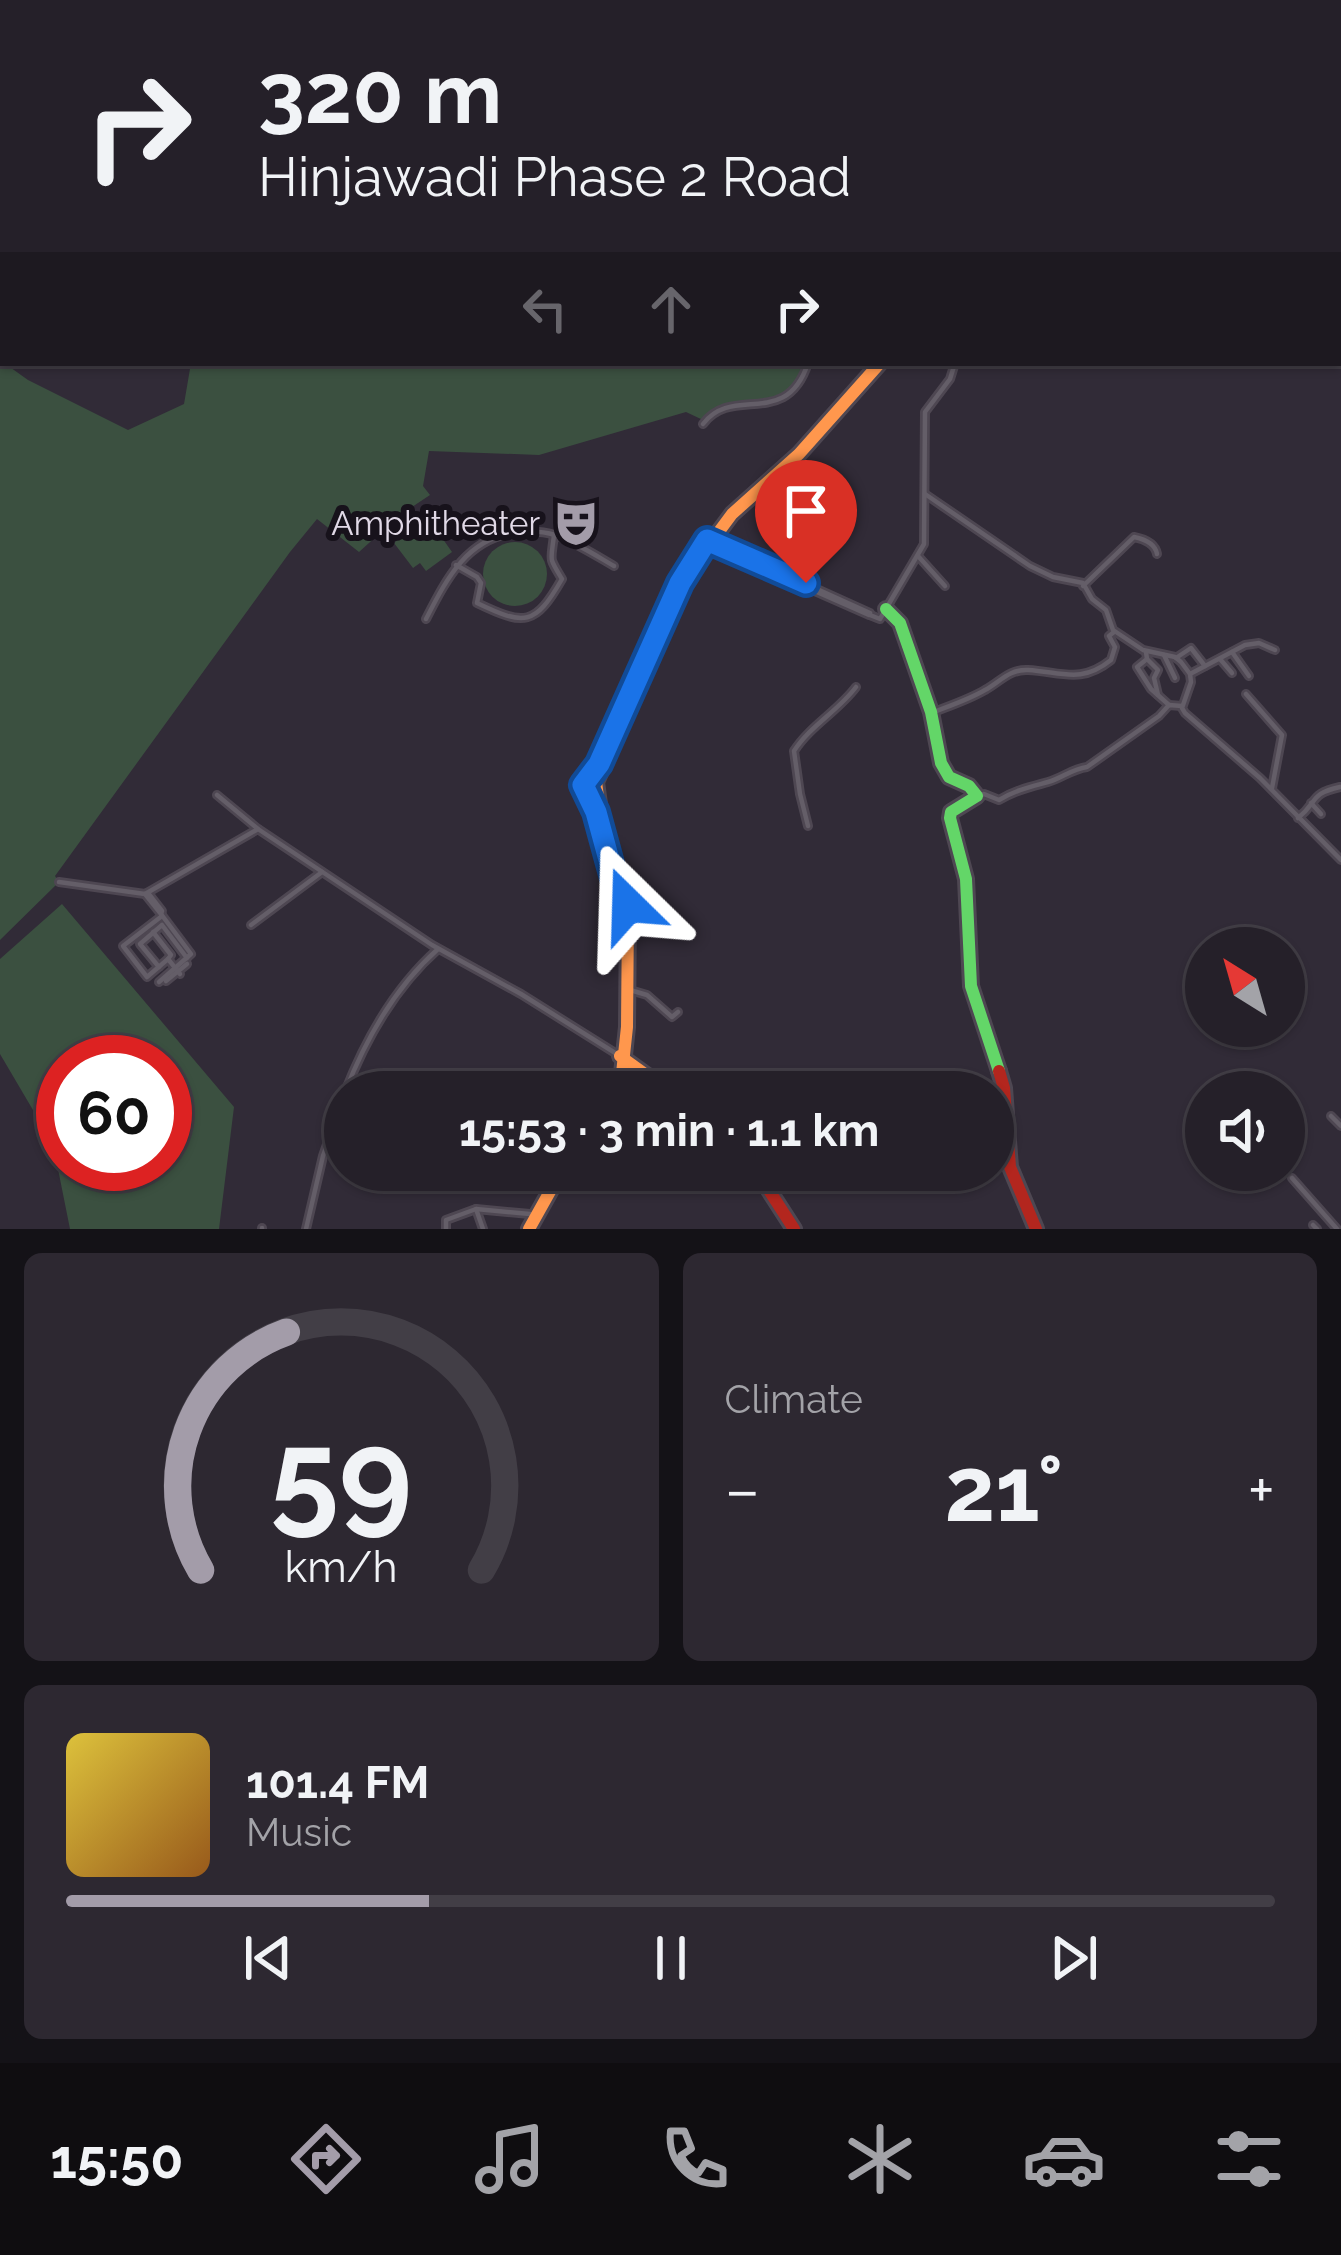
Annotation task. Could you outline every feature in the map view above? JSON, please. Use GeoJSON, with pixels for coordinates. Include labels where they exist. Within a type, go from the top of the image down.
{"type":"FeatureCollection","features":[{"type":"Feature","properties":{"kind":"main road"},"geometry":{"type":"LineString","coordinates":[[621,1071],[628,989],[626,915],[592,786],[684,584],[708,542],[806,447],[874,366]]}},
{"type":"Feature","properties":{"kind":"main road"},"geometry":{"type":"LineString","coordinates":[[886,609],[900,623],[931,713],[941,763],[949,777],[961,780],[976,796],[951,812],[950,818],[966,879],[971,986],[1004,1088],[1010,1166],[1036,1229]]}},
{"type":"Feature","properties":{"kind":"main road"},"geometry":{"type":"LineString","coordinates":[[623,1057],[626,915]]}},
{"type":"Feature","properties":{"kind":"main road"},"geometry":{"type":"LineString","coordinates":[[623,1057],[641,1071]]}},
{"type":"Feature","properties":{"kind":"main road"},"geometry":{"type":"LineString","coordinates":[[526,1229],[545,1191]]}},
{"type":"Feature","properties":{"kind":"main road"},"geometry":{"type":"LineString","coordinates":[[526,1229],[547,1191]]}},
{"type":"Feature","properties":{"kind":"main road"},"geometry":{"type":"LineString","coordinates":[[770,1191],[794,1229]]}},
{"type":"Feature","properties":{"kind":"street"},"geometry":{"type":"LineString","coordinates":[[703,424],[718,410],[785,397],[799,386],[807,366]]}},
{"type":"Feature","properties":{"kind":"street"},"geometry":{"type":"LineString","coordinates":[[708,542],[880,620],[924,544],[925,412],[954,366]]}},
{"type":"Feature","properties":{"kind":"street"},"geometry":{"type":"LineString","coordinates":[[925,494],[1030,566],[1083,583],[1106,610],[1116,632],[1147,655],[1158,670],[1154,679],[1159,696]]}},
{"type":"Feature","properties":{"kind":"street"},"geometry":{"type":"LineString","coordinates":[[426,619],[456,565],[482,543],[503,535],[523,531],[554,535],[614,566]]}},
{"type":"Feature","properties":{"kind":"street"},"geometry":{"type":"LineString","coordinates":[[456,565],[482,584],[477,603],[516,620],[528,617],[540,612],[562,579],[549,559],[554,535]]}},
{"type":"Feature","properties":{"kind":"street"},"geometry":{"type":"LineString","coordinates":[[1083,586],[1134,537],[1148,542],[1157,554]]}},
{"type":"Feature","properties":{"kind":"street"},"geometry":{"type":"LineString","coordinates":[[917,556],[945,586]]}},
{"type":"Feature","properties":{"kind":"street"},"geometry":{"type":"LineString","coordinates":[[931,713],[986,690],[1007,674],[1026,670],[1089,674],[1111,660],[1115,646],[1109,637],[1116,632]]}},
{"type":"Feature","properties":{"kind":"street"},"geometry":{"type":"LineString","coordinates":[[1164,655],[1181,684],[1189,674],[1245,645],[1259,643],[1275,650]]}},
{"type":"Feature","properties":{"kind":"street"},"geometry":{"type":"LineString","coordinates":[[1176,658],[1191,648],[1205,666]]}},
{"type":"Feature","properties":{"kind":"street"},"geometry":{"type":"LineString","coordinates":[[1232,652],[1250,676]]}},
{"type":"Feature","properties":{"kind":"street"},"geometry":{"type":"LineString","coordinates":[[1147,655],[1176,658],[1189,674],[1191,690],[1182,706]]}},
{"type":"Feature","properties":{"kind":"street"},"geometry":{"type":"LineString","coordinates":[[1147,655],[1137,667],[1149,687],[1169,705],[1182,706]]}},
{"type":"Feature","properties":{"kind":"street"},"geometry":{"type":"LineString","coordinates":[[1220,659],[1232,673]]}},
{"type":"Feature","properties":{"kind":"street"},"geometry":{"type":"LineString","coordinates":[[808,826],[794,751],[856,687]]}},
{"type":"Feature","properties":{"kind":"street"},"geometry":{"type":"LineString","coordinates":[[1246,694],[1282,735],[1271,791]]}},
{"type":"Feature","properties":{"kind":"street"},"geometry":{"type":"LineString","coordinates":[[976,796],[999,800],[1087,767],[1169,705]]}},
{"type":"Feature","properties":{"kind":"street"},"geometry":{"type":"LineString","coordinates":[[1182,706],[1341,860]]}},
{"type":"Feature","properties":{"kind":"street"},"geometry":{"type":"LineString","coordinates":[[1298,818],[1323,791],[1340,787]]}},
{"type":"Feature","properties":{"kind":"street"},"geometry":{"type":"LineString","coordinates":[[217,795],[258,829],[438,949],[623,1057]]}},
{"type":"Feature","properties":{"kind":"street"},"geometry":{"type":"LineString","coordinates":[[1311,803],[1321,814]]}},
{"type":"Feature","properties":{"kind":"street"},"geometry":{"type":"LineString","coordinates":[[59,882],[146,893],[258,829]]}},
{"type":"Feature","properties":{"kind":"street"},"geometry":{"type":"LineString","coordinates":[[251,925],[322,872]]}},
{"type":"Feature","properties":{"kind":"street"},"geometry":{"type":"LineString","coordinates":[[146,893],[177,940]]}},
{"type":"Feature","properties":{"kind":"street"},"geometry":{"type":"LineString","coordinates":[[153,932],[171,955],[147,977],[124,948],[162,915]]}},
{"type":"Feature","properties":{"kind":"street"},"geometry":{"type":"LineString","coordinates":[[159,967],[140,944],[163,925],[190,953],[178,971],[165,979]]}},
{"type":"Feature","properties":{"kind":"street"},"geometry":{"type":"LineString","coordinates":[[138,934],[143,941]]}},
{"type":"Feature","properties":{"kind":"street"},"geometry":{"type":"LineString","coordinates":[[354,1071],[389,1003],[438,949]]}},
{"type":"Feature","properties":{"kind":"street"},"geometry":{"type":"LineString","coordinates":[[168,959],[178,971]]}},
{"type":"Feature","properties":{"kind":"street"},"geometry":{"type":"LineString","coordinates":[[628,989],[647,994],[671,1017],[679,1012]]}},
{"type":"Feature","properties":{"kind":"street"},"geometry":{"type":"LineString","coordinates":[[1331,1116],[1341,1126]]}},
{"type":"Feature","properties":{"kind":"street"},"geometry":{"type":"LineString","coordinates":[[306,1229],[324,1153]]}},
{"type":"Feature","properties":{"kind":"street"},"geometry":{"type":"LineString","coordinates":[[1303,1191],[1336,1229]]}},
{"type":"Feature","properties":{"kind":"street"},"geometry":{"type":"LineString","coordinates":[[446,1229],[446,1220],[476,1209],[530,1214]]}},
{"type":"Feature","properties":{"kind":"street"},"geometry":{"type":"LineString","coordinates":[[476,1209],[483,1229]]}},
{"type":"Feature","properties":{"kind":"green space"},"geometry":{"type":"Polygon","coordinates":[[[0,366],[8,366],[128,430],[184,404],[190,366],[802,366],[789,392],[726,408],[703,420],[686,412],[539,455],[429,451],[423,486],[430,495],[359,552],[317,519],[55,876],[59,882],[0,940],[0,366]]]}},
{"type":"Feature","properties":{"kind":"green space"},"geometry":{"type":"Polygon","coordinates":[[[426,515],[452,552],[426,571],[420,563],[413,568],[394,543],[426,515]]]}},
{"type":"Feature","properties":{"kind":"green space"},"geometry":{"type":"Polygon","coordinates":[[[515,542],[538,551],[547,574],[538,597],[515,606],[492,597],[483,574],[492,551],[515,542]]]}},
{"type":"Feature","properties":{"kind":"green space"},"geometry":{"type":"Polygon","coordinates":[[[62,904],[173,1035],[36,1035],[36,1115],[0,1054],[0,959],[62,904]]]}},
{"type":"Feature","properties":{"kind":"green space"},"geometry":{"type":"Polygon","coordinates":[[[192,1057],[234,1107],[219,1229],[70,1229],[62,1191],[192,1191],[192,1057]]]}},
{"type":"Feature","properties":{"kind":"traffic: fast"},"geometry":{"type":"LineString","coordinates":[[886,609],[900,623],[931,712],[941,763],[949,777],[969,786],[977,796],[951,812],[950,818],[966,879],[971,986],[999,1071]]}},
{"type":"Feature","properties":{"kind":"traffic: slow"},"geometry":{"type":"LineString","coordinates":[[622,1071],[628,912],[596,782],[679,595],[709,545],[732,514],[799,454],[877,366]]}},
{"type":"Feature","properties":{"kind":"traffic: slow"},"geometry":{"type":"LineString","coordinates":[[620,1056],[641,1071]]}},
{"type":"Feature","properties":{"kind":"traffic: slow"},"geometry":{"type":"LineString","coordinates":[[529,1229],[550,1191]]}},
{"type":"Feature","properties":{"kind":"traffic: jam"},"geometry":{"type":"LineString","coordinates":[[587,793],[583,783],[597,767]]}},
{"type":"Feature","properties":{"kind":"traffic: jam"},"geometry":{"type":"LineString","coordinates":[[1014,1177],[1036,1229]]}},
{"type":"Feature","properties":{"kind":"traffic: jam"},"geometry":{"type":"LineString","coordinates":[[770,1191],[794,1229]]}},
{"type":"Feature","properties":{"kind":"place","name":"Amphitheater"},"geometry":{"type":"Point","coordinates":[576,523]}},
{"type":"Feature","properties":{"kind":"route"},"geometry":{"type":"LineString","coordinates":[[628,905],[628,916],[583,785],[599,764],[685,574],[707,540],[806,583]]}}]}
